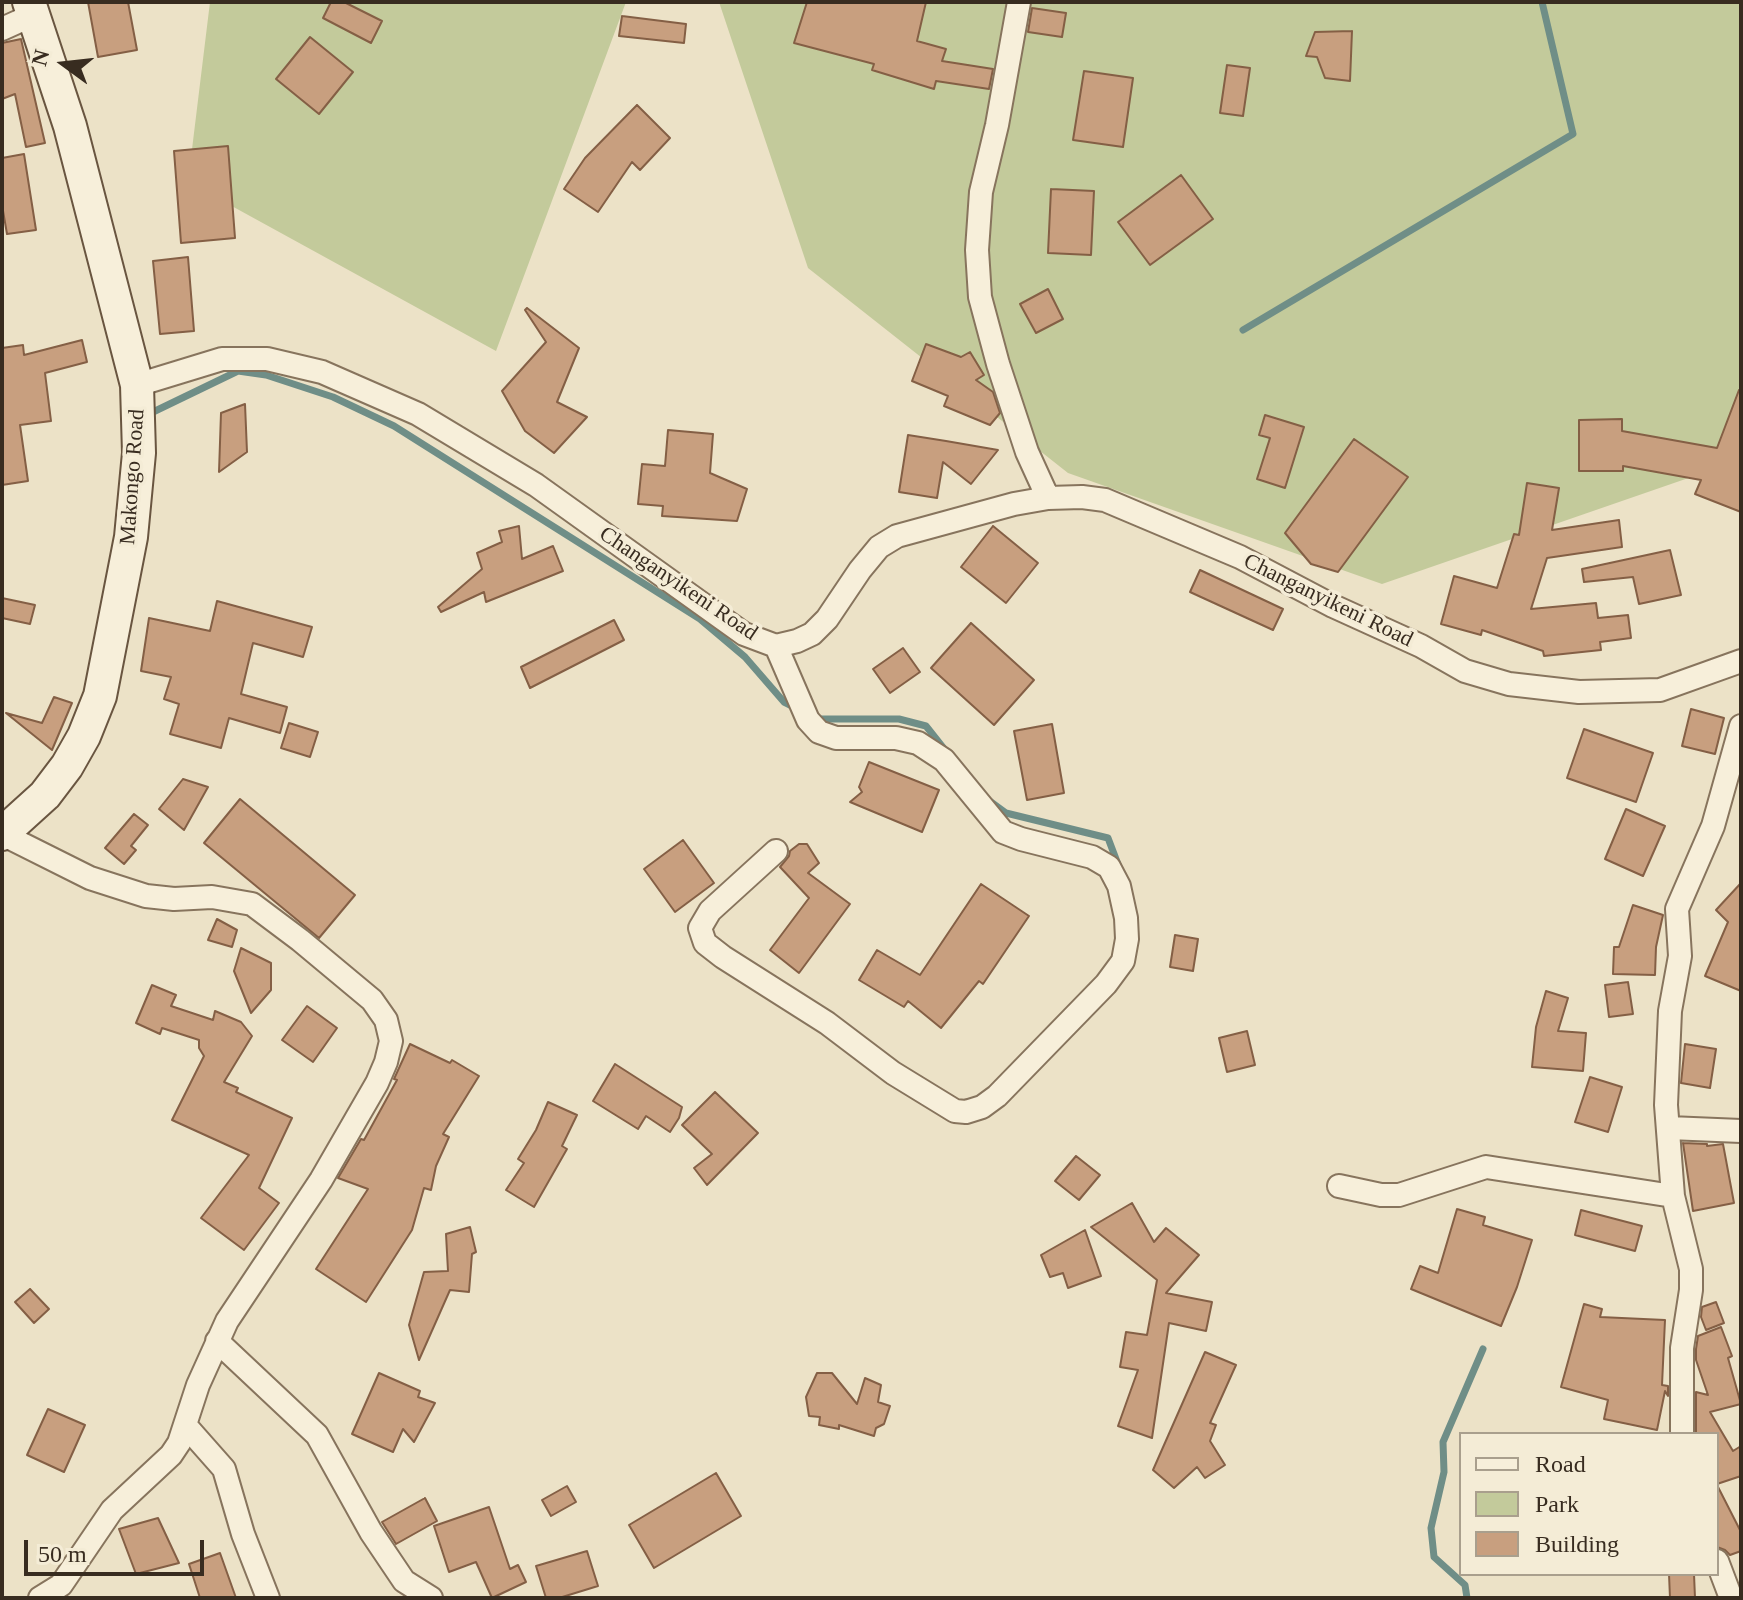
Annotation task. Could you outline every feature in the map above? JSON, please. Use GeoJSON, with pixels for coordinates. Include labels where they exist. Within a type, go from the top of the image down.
{"type":"FeatureCollection","features":[{"type":"Feature","properties":{"kind":"street"},"geometry":{"type":"LineString","coordinates":[[1019,2],[997,125],[981,192],[977,250],[980,297],[998,364],[1027,452],[1048,498]]}},
{"type":"Feature","properties":{"kind":"street"},"geometry":{"type":"LineString","coordinates":[[2,29],[31,9]]}},
{"type":"Feature","properties":{"kind":"street","name":"Makongo Road"},"geometry":{"type":"LineString","coordinates":[[2,834],[45,795],[67,766],[84,736],[100,696],[131,537],[139,453],[137,385],[70,126],[31,9]]}},
{"type":"Feature","properties":{"kind":"street","name":"Changanyikeni Road"},"geometry":{"type":"LineString","coordinates":[[137,385],[222,359],[267,359],[322,372],[418,414],[536,485],[744,634],[776,646],[797,641],[820,627],[879,547],[897,536],[1014,504],[1048,498],[1105,500],[1240,557],[1333,606],[1421,646],[1465,671],[1509,684],[1579,692],[1660,690],[1741,661]]}},
{"type":"Feature","properties":{"kind":"street"},"geometry":{"type":"LineString","coordinates":[[776,646],[808,720],[819,732],[836,738],[896,738],[918,743],[944,760],[1003,832],[1092,857],[1109,867],[1119,886],[1126,918],[1127,939],[1123,961],[1106,984],[997,1096],[982,1107],[966,1112],[955,1111],[893,1073],[827,1023],[705,943],[700,928],[710,911],[776,851]]}},
{"type":"Feature","properties":{"kind":"street"},"geometry":{"type":"LineString","coordinates":[[1682,1432],[1682,1348],[1691,1269],[1673,1196],[1666,1105],[1670,1011],[1680,956],[1677,909],[1713,826],[1741,726]]}},
{"type":"Feature","properties":{"kind":"street"},"geometry":{"type":"LineString","coordinates":[[2,834],[90,878],[146,896],[174,899],[212,897],[252,904],[372,1000],[386,1020],[391,1041],[377,1083],[321,1180],[227,1321],[198,1385],[186,1426],[171,1455],[112,1510],[61,1585],[40,1598]]}},
{"type":"Feature","properties":{"kind":"street"},"geometry":{"type":"LineString","coordinates":[[1669,1128],[1741,1131]]}},
{"type":"Feature","properties":{"kind":"street"},"geometry":{"type":"LineString","coordinates":[[1339,1186],[1381,1195],[1399,1195],[1486,1167],[1673,1196]]}},
{"type":"Feature","properties":{"kind":"street"},"geometry":{"type":"LineString","coordinates":[[217,1341],[317,1435],[371,1532],[404,1581],[431,1598]]}},
{"type":"Feature","properties":{"kind":"street"},"geometry":{"type":"LineString","coordinates":[[186,1426],[224,1469],[243,1534],[268,1598]]}},
{"type":"Feature","properties":{"kind":"street"},"geometry":{"type":"LineString","coordinates":[[1719,1566],[1731,1598]]}},
{"type":"Feature","properties":{"kind":"green space"},"geometry":{"type":"Polygon","coordinates":[[[210,2],[626,2],[496,351],[188,182],[210,2]]]}},
{"type":"Feature","properties":{"kind":"green space"},"geometry":{"type":"Polygon","coordinates":[[[719,2],[1741,2],[1741,472],[1726,465],[1382,584],[1068,473],[808,268],[719,2]]]}},
{"type":"Feature","properties":{"kind":"building"},"geometry":{"type":"Polygon","coordinates":[[[88,2],[128,2],[137,50],[98,57],[88,2]]]}},
{"type":"Feature","properties":{"kind":"building"},"geometry":{"type":"Polygon","coordinates":[[[331,2],[344,2],[382,21],[371,43],[323,18],[331,2]]]}},
{"type":"Feature","properties":{"kind":"building"},"geometry":{"type":"Polygon","coordinates":[[[807,2],[926,2],[917,41],[946,49],[942,61],[993,69],[989,89],[936,81],[934,89],[872,70],[874,64],[794,43],[807,2]]]}},
{"type":"Feature","properties":{"kind":"building"},"geometry":{"type":"Polygon","coordinates":[[[1032,8],[1066,13],[1062,37],[1028,32],[1032,8]]]}},
{"type":"Feature","properties":{"kind":"building"},"geometry":{"type":"Polygon","coordinates":[[[622,16],[686,24],[684,43],[619,36],[622,16]]]}},
{"type":"Feature","properties":{"kind":"building"},"geometry":{"type":"Polygon","coordinates":[[[1352,31],[1350,81],[1325,78],[1317,57],[1306,56],[1315,32],[1352,31]]]}},
{"type":"Feature","properties":{"kind":"building"},"geometry":{"type":"Polygon","coordinates":[[[310,37],[353,72],[319,114],[276,79],[310,37]]]}},
{"type":"Feature","properties":{"kind":"building"},"geometry":{"type":"Polygon","coordinates":[[[21,39],[45,143],[26,147],[15,94],[2,99],[2,43],[21,39]]]}},
{"type":"Feature","properties":{"kind":"building"},"geometry":{"type":"Polygon","coordinates":[[[1227,65],[1250,68],[1243,116],[1220,113],[1227,65]]]}},
{"type":"Feature","properties":{"kind":"building"},"geometry":{"type":"Polygon","coordinates":[[[1084,71],[1133,78],[1123,147],[1073,140],[1084,71]]]}},
{"type":"Feature","properties":{"kind":"building"},"geometry":{"type":"Polygon","coordinates":[[[637,105],[670,138],[640,170],[632,162],[598,212],[564,189],[585,158],[637,105]]]}},
{"type":"Feature","properties":{"kind":"building"},"geometry":{"type":"Polygon","coordinates":[[[228,146],[235,238],[181,243],[174,151],[228,146]]]}},
{"type":"Feature","properties":{"kind":"building"},"geometry":{"type":"Polygon","coordinates":[[[24,154],[36,230],[7,234],[2,205],[2,158],[24,154]]]}},
{"type":"Feature","properties":{"kind":"building"},"geometry":{"type":"Polygon","coordinates":[[[1181,175],[1213,219],[1150,265],[1118,222],[1181,175]]]}},
{"type":"Feature","properties":{"kind":"building"},"geometry":{"type":"Polygon","coordinates":[[[1051,189],[1094,191],[1091,255],[1048,253],[1051,189]]]}},
{"type":"Feature","properties":{"kind":"building"},"geometry":{"type":"Polygon","coordinates":[[[188,257],[194,331],[160,334],[153,261],[188,257]]]}},
{"type":"Feature","properties":{"kind":"building"},"geometry":{"type":"Polygon","coordinates":[[[1048,289],[1063,319],[1036,333],[1020,304],[1048,289]]]}},
{"type":"Feature","properties":{"kind":"building"},"geometry":{"type":"Polygon","coordinates":[[[527,308],[579,348],[557,402],[587,417],[554,453],[525,431],[502,391],[546,342],[525,310],[527,308]]]}},
{"type":"Feature","properties":{"kind":"building"},"geometry":{"type":"Polygon","coordinates":[[[82,340],[87,362],[45,373],[51,421],[20,425],[28,481],[2,485],[2,348],[23,345],[24,355],[82,340]]]}},
{"type":"Feature","properties":{"kind":"building"},"geometry":{"type":"Polygon","coordinates":[[[926,344],[961,357],[970,352],[984,375],[976,380],[993,392],[1000,413],[990,425],[944,406],[948,396],[912,381],[926,344]]]}},
{"type":"Feature","properties":{"kind":"building"},"geometry":{"type":"Polygon","coordinates":[[[1739,390],[1741,512],[1695,494],[1701,480],[1623,466],[1623,471],[1579,471],[1579,420],[1622,419],[1622,431],[1717,448],[1739,390]]]}},
{"type":"Feature","properties":{"kind":"building"},"geometry":{"type":"Polygon","coordinates":[[[245,404],[247,452],[219,472],[221,413],[245,404]]]}},
{"type":"Feature","properties":{"kind":"building"},"geometry":{"type":"Polygon","coordinates":[[[1265,415],[1304,427],[1285,488],[1257,479],[1270,438],[1259,435],[1265,415]]]}},
{"type":"Feature","properties":{"kind":"building"},"geometry":{"type":"Polygon","coordinates":[[[668,430],[713,434],[710,473],[747,489],[737,521],[662,516],[663,506],[638,504],[642,464],[665,466],[668,430]]]}},
{"type":"Feature","properties":{"kind":"building"},"geometry":{"type":"Polygon","coordinates":[[[908,435],[998,450],[971,484],[943,462],[937,498],[899,492],[908,435]]]}},
{"type":"Feature","properties":{"kind":"building"},"geometry":{"type":"Polygon","coordinates":[[[1354,439],[1408,477],[1338,572],[1311,564],[1285,533],[1354,439]]]}},
{"type":"Feature","properties":{"kind":"building"},"geometry":{"type":"Polygon","coordinates":[[[1527,483],[1559,488],[1552,530],[1619,520],[1622,547],[1547,558],[1531,609],[1596,603],[1598,618],[1628,615],[1631,638],[1600,642],[1601,650],[1544,656],[1543,651],[1482,630],[1481,635],[1441,624],[1454,576],[1497,588],[1514,534],[1519,535],[1527,483]]]}},
{"type":"Feature","properties":{"kind":"building"},"geometry":{"type":"Polygon","coordinates":[[[519,526],[522,559],[553,546],[563,571],[486,602],[484,592],[441,612],[438,607],[482,569],[477,553],[502,542],[499,531],[519,526]]]}},
{"type":"Feature","properties":{"kind":"building"},"geometry":{"type":"Polygon","coordinates":[[[993,526],[1038,563],[1006,603],[961,567],[993,526]]]}},
{"type":"Feature","properties":{"kind":"building"},"geometry":{"type":"Polygon","coordinates":[[[1670,550],[1681,595],[1639,604],[1633,577],[1584,582],[1582,569],[1670,550]]]}},
{"type":"Feature","properties":{"kind":"building"},"geometry":{"type":"Polygon","coordinates":[[[1200,570],[1283,609],[1273,630],[1190,592],[1200,570]]]}},
{"type":"Feature","properties":{"kind":"building"},"geometry":{"type":"Polygon","coordinates":[[[2,598],[35,605],[30,624],[2,618],[2,598]]]}},
{"type":"Feature","properties":{"kind":"building"},"geometry":{"type":"Polygon","coordinates":[[[217,601],[312,627],[303,657],[253,643],[241,694],[287,707],[280,733],[229,718],[221,748],[170,734],[179,704],[164,699],[171,677],[141,671],[149,618],[210,631],[217,601]]]}},
{"type":"Feature","properties":{"kind":"building"},"geometry":{"type":"Polygon","coordinates":[[[614,620],[624,640],[530,688],[521,667],[614,620]]]}},
{"type":"Feature","properties":{"kind":"building"},"geometry":{"type":"Polygon","coordinates":[[[971,623],[1034,680],[994,725],[931,668],[971,623]]]}},
{"type":"Feature","properties":{"kind":"building"},"geometry":{"type":"Polygon","coordinates":[[[903,648],[920,672],[890,693],[873,669],[903,648]]]}},
{"type":"Feature","properties":{"kind":"building"},"geometry":{"type":"Polygon","coordinates":[[[54,697],[72,703],[52,750],[6,713],[42,723],[54,697]]]}},
{"type":"Feature","properties":{"kind":"building"},"geometry":{"type":"Polygon","coordinates":[[[1691,709],[1724,718],[1715,754],[1682,746],[1691,709]]]}},
{"type":"Feature","properties":{"kind":"building"},"geometry":{"type":"Polygon","coordinates":[[[289,723],[318,732],[310,757],[281,748],[289,723]]]}},
{"type":"Feature","properties":{"kind":"building"},"geometry":{"type":"Polygon","coordinates":[[[1052,724],[1064,793],[1027,800],[1014,731],[1052,724]]]}},
{"type":"Feature","properties":{"kind":"building"},"geometry":{"type":"Polygon","coordinates":[[[1584,729],[1653,753],[1636,802],[1567,778],[1584,729]]]}},
{"type":"Feature","properties":{"kind":"building"},"geometry":{"type":"Polygon","coordinates":[[[869,762],[939,790],[922,832],[850,802],[862,792],[859,787],[869,762]]]}},
{"type":"Feature","properties":{"kind":"building"},"geometry":{"type":"Polygon","coordinates":[[[183,779],[208,787],[184,830],[159,809],[183,779]]]}},
{"type":"Feature","properties":{"kind":"building"},"geometry":{"type":"Polygon","coordinates":[[[240,799],[355,895],[319,938],[204,843],[240,799]]]}},
{"type":"Feature","properties":{"kind":"building"},"geometry":{"type":"Polygon","coordinates":[[[1626,809],[1665,826],[1643,876],[1605,859],[1626,809]]]}},
{"type":"Feature","properties":{"kind":"building"},"geometry":{"type":"Polygon","coordinates":[[[134,814],[148,825],[131,846],[136,850],[124,864],[105,848],[134,814]]]}},
{"type":"Feature","properties":{"kind":"building"},"geometry":{"type":"Polygon","coordinates":[[[683,840],[714,883],[675,912],[644,869],[683,840]]]}},
{"type":"Feature","properties":{"kind":"building"},"geometry":{"type":"Polygon","coordinates":[[[799,844],[807,844],[819,863],[808,873],[850,904],[799,973],[770,950],[809,898],[780,867],[790,851],[799,844]]]}},
{"type":"Feature","properties":{"kind":"building"},"geometry":{"type":"Polygon","coordinates":[[[1741,883],[1741,991],[1705,976],[1728,922],[1716,910],[1741,883]]]}},
{"type":"Feature","properties":{"kind":"building"},"geometry":{"type":"Polygon","coordinates":[[[981,884],[1029,916],[983,984],[979,981],[941,1028],[908,1001],[904,1007],[859,980],[877,950],[920,975],[981,884]]]}},
{"type":"Feature","properties":{"kind":"building"},"geometry":{"type":"Polygon","coordinates":[[[1633,905],[1663,915],[1656,947],[1655,975],[1613,974],[1614,947],[1619,947],[1633,905]]]}},
{"type":"Feature","properties":{"kind":"building"},"geometry":{"type":"Polygon","coordinates":[[[217,919],[237,930],[232,947],[208,940],[217,919]]]}},
{"type":"Feature","properties":{"kind":"building"},"geometry":{"type":"Polygon","coordinates":[[[1175,935],[1198,939],[1193,971],[1170,967],[1175,935]]]}},
{"type":"Feature","properties":{"kind":"building"},"geometry":{"type":"Polygon","coordinates":[[[241,948],[271,963],[271,990],[251,1013],[234,971],[241,948]]]}},
{"type":"Feature","properties":{"kind":"building"},"geometry":{"type":"Polygon","coordinates":[[[1628,982],[1633,1014],[1609,1017],[1605,985],[1628,982]]]}},
{"type":"Feature","properties":{"kind":"building"},"geometry":{"type":"Polygon","coordinates":[[[152,985],[176,995],[171,1006],[213,1020],[215,1011],[241,1022],[252,1036],[224,1082],[238,1088],[236,1092],[292,1118],[259,1188],[279,1203],[244,1250],[201,1218],[249,1155],[172,1120],[204,1056],[199,1040],[162,1028],[160,1034],[136,1023],[152,985]]]}},
{"type":"Feature","properties":{"kind":"building"},"geometry":{"type":"Polygon","coordinates":[[[1546,991],[1568,998],[1558,1031],[1586,1033],[1583,1071],[1532,1067],[1536,1027],[1546,991]]]}},
{"type":"Feature","properties":{"kind":"building"},"geometry":{"type":"Polygon","coordinates":[[[307,1006],[337,1028],[313,1062],[282,1040],[307,1006]]]}},
{"type":"Feature","properties":{"kind":"building"},"geometry":{"type":"Polygon","coordinates":[[[1247,1031],[1255,1065],[1227,1072],[1219,1038],[1247,1031]]]}},
{"type":"Feature","properties":{"kind":"building"},"geometry":{"type":"Polygon","coordinates":[[[410,1044],[450,1063],[452,1060],[479,1076],[443,1134],[449,1137],[436,1166],[431,1190],[424,1188],[412,1230],[366,1302],[316,1269],[368,1189],[338,1178],[361,1139],[364,1140],[397,1080],[394,1079],[410,1044]]]}},
{"type":"Feature","properties":{"kind":"building"},"geometry":{"type":"Polygon","coordinates":[[[1685,1044],[1716,1049],[1710,1088],[1681,1083],[1685,1044]]]}},
{"type":"Feature","properties":{"kind":"building"},"geometry":{"type":"Polygon","coordinates":[[[615,1064],[682,1107],[670,1132],[646,1116],[638,1129],[593,1101],[615,1064]]]}},
{"type":"Feature","properties":{"kind":"building"},"geometry":{"type":"Polygon","coordinates":[[[1590,1077],[1622,1087],[1608,1132],[1575,1122],[1590,1077]]]}},
{"type":"Feature","properties":{"kind":"building"},"geometry":{"type":"Polygon","coordinates":[[[715,1092],[758,1133],[707,1185],[694,1168],[712,1154],[682,1125],[715,1092]]]}},
{"type":"Feature","properties":{"kind":"building"},"geometry":{"type":"Polygon","coordinates":[[[548,1102],[577,1115],[562,1146],[567,1149],[534,1207],[506,1190],[524,1163],[518,1159],[536,1130],[548,1102]]]}},
{"type":"Feature","properties":{"kind":"building"},"geometry":{"type":"Polygon","coordinates":[[[1683,1143],[1723,1144],[1734,1203],[1693,1211],[1683,1143]]]}},
{"type":"Feature","properties":{"kind":"building"},"geometry":{"type":"Polygon","coordinates":[[[1076,1156],[1100,1175],[1079,1200],[1055,1181],[1076,1156]]]}},
{"type":"Feature","properties":{"kind":"building"},"geometry":{"type":"Polygon","coordinates":[[[1132,1203],[1154,1242],[1166,1228],[1199,1255],[1166,1293],[1212,1302],[1206,1331],[1169,1323],[1152,1438],[1118,1426],[1138,1370],[1120,1367],[1126,1332],[1147,1335],[1157,1280],[1091,1227],[1132,1203]]]}},
{"type":"Feature","properties":{"kind":"building"},"geometry":{"type":"Polygon","coordinates":[[[1457,1209],[1485,1217],[1483,1225],[1532,1240],[1501,1326],[1411,1289],[1420,1266],[1438,1273],[1457,1209]]]}},
{"type":"Feature","properties":{"kind":"building"},"geometry":{"type":"Polygon","coordinates":[[[1581,1210],[1642,1226],[1635,1251],[1575,1235],[1581,1210]]]}},
{"type":"Feature","properties":{"kind":"building"},"geometry":{"type":"Polygon","coordinates":[[[470,1227],[476,1252],[472,1254],[469,1292],[450,1290],[419,1360],[409,1325],[424,1272],[448,1271],[446,1234],[470,1227]]]}},
{"type":"Feature","properties":{"kind":"building"},"geometry":{"type":"Polygon","coordinates":[[[1085,1230],[1101,1276],[1068,1288],[1063,1273],[1050,1277],[1041,1255],[1085,1230]]]}},
{"type":"Feature","properties":{"kind":"building"},"geometry":{"type":"Polygon","coordinates":[[[30,1289],[49,1309],[34,1323],[15,1302],[30,1289]]]}},
{"type":"Feature","properties":{"kind":"building"},"geometry":{"type":"Polygon","coordinates":[[[1716,1302],[1724,1323],[1706,1330],[1701,1317],[1702,1307],[1716,1302]]]}},
{"type":"Feature","properties":{"kind":"building"},"geometry":{"type":"Polygon","coordinates":[[[1584,1304],[1602,1309],[1600,1317],[1665,1320],[1662,1385],[1668,1386],[1668,1396],[1665,1391],[1657,1430],[1604,1419],[1608,1400],[1561,1387],[1584,1304]]]}},
{"type":"Feature","properties":{"kind":"building"},"geometry":{"type":"Polygon","coordinates":[[[1721,1327],[1732,1356],[1728,1358],[1741,1404],[1710,1412],[1733,1451],[1741,1446],[1741,1476],[1719,1483],[1719,1432],[1696,1432],[1696,1392],[1708,1395],[1696,1360],[1698,1336],[1721,1327]]]}},
{"type":"Feature","properties":{"kind":"building"},"geometry":{"type":"Polygon","coordinates":[[[1205,1352],[1236,1365],[1210,1423],[1216,1425],[1210,1441],[1225,1465],[1205,1478],[1197,1467],[1174,1488],[1153,1470],[1205,1352]]]}},
{"type":"Feature","properties":{"kind":"building"},"geometry":{"type":"Polygon","coordinates":[[[379,1373],[420,1391],[418,1397],[435,1403],[414,1442],[403,1429],[393,1452],[352,1434],[379,1373]]]}},
{"type":"Feature","properties":{"kind":"building"},"geometry":{"type":"Polygon","coordinates":[[[817,1373],[832,1373],[857,1404],[865,1378],[881,1385],[878,1402],[890,1406],[884,1424],[876,1428],[874,1436],[839,1425],[839,1429],[819,1425],[820,1417],[809,1416],[806,1397],[817,1373]]]}},
{"type":"Feature","properties":{"kind":"building"},"geometry":{"type":"Polygon","coordinates":[[[48,1409],[85,1425],[64,1472],[27,1455],[48,1409]]]}},
{"type":"Feature","properties":{"kind":"building"},"geometry":{"type":"Polygon","coordinates":[[[716,1473],[741,1516],[654,1568],[629,1525],[716,1473]]]}},
{"type":"Feature","properties":{"kind":"building"},"geometry":{"type":"Polygon","coordinates":[[[567,1486],[576,1502],[551,1516],[542,1500],[567,1486]]]}},
{"type":"Feature","properties":{"kind":"building"},"geometry":{"type":"Polygon","coordinates":[[[1719,1489],[1741,1532],[1741,1551],[1730,1555],[1719,1548],[1719,1489]]]}},
{"type":"Feature","properties":{"kind":"building"},"geometry":{"type":"Polygon","coordinates":[[[425,1498],[437,1521],[396,1544],[382,1522],[425,1498]]]}},
{"type":"Feature","properties":{"kind":"building"},"geometry":{"type":"Polygon","coordinates":[[[489,1507],[510,1569],[518,1565],[526,1582],[492,1598],[476,1562],[449,1572],[434,1526],[489,1507]]]}},
{"type":"Feature","properties":{"kind":"building"},"geometry":{"type":"Polygon","coordinates":[[[158,1518],[179,1563],[136,1574],[119,1529],[158,1518]]]}},
{"type":"Feature","properties":{"kind":"building"},"geometry":{"type":"Polygon","coordinates":[[[587,1551],[598,1586],[559,1598],[546,1598],[536,1566],[587,1551]]]}},
{"type":"Feature","properties":{"kind":"building"},"geometry":{"type":"Polygon","coordinates":[[[220,1553],[236,1598],[200,1598],[189,1564],[220,1553]]]}},
{"type":"Feature","properties":{"kind":"building"},"geometry":{"type":"Polygon","coordinates":[[[1669,1576],[1694,1576],[1695,1598],[1670,1598],[1669,1576]]]}},
{"type":"Feature","properties":{"kind":"waterway"},"geometry":{"type":"LineString","coordinates":[[1243,330],[1573,134],[1542,2]]}},
{"type":"Feature","properties":{"kind":"waterway"},"geometry":{"type":"LineString","coordinates":[[151,413],[238,371],[266,375],[333,397],[394,426],[700,619],[745,657],[784,702],[796,708]]}},
{"type":"Feature","properties":{"kind":"waterway"},"geometry":{"type":"LineString","coordinates":[[814,717],[899,719],[926,726],[945,750]]}},
{"type":"Feature","properties":{"kind":"waterway"},"geometry":{"type":"LineString","coordinates":[[987,799],[1006,813],[1108,838],[1119,867]]}},
{"type":"Feature","properties":{"kind":"waterway"},"geometry":{"type":"LineString","coordinates":[[1467,1598],[1465,1585],[1434,1557],[1431,1528],[1444,1472],[1443,1442],[1483,1349]]}}]}
